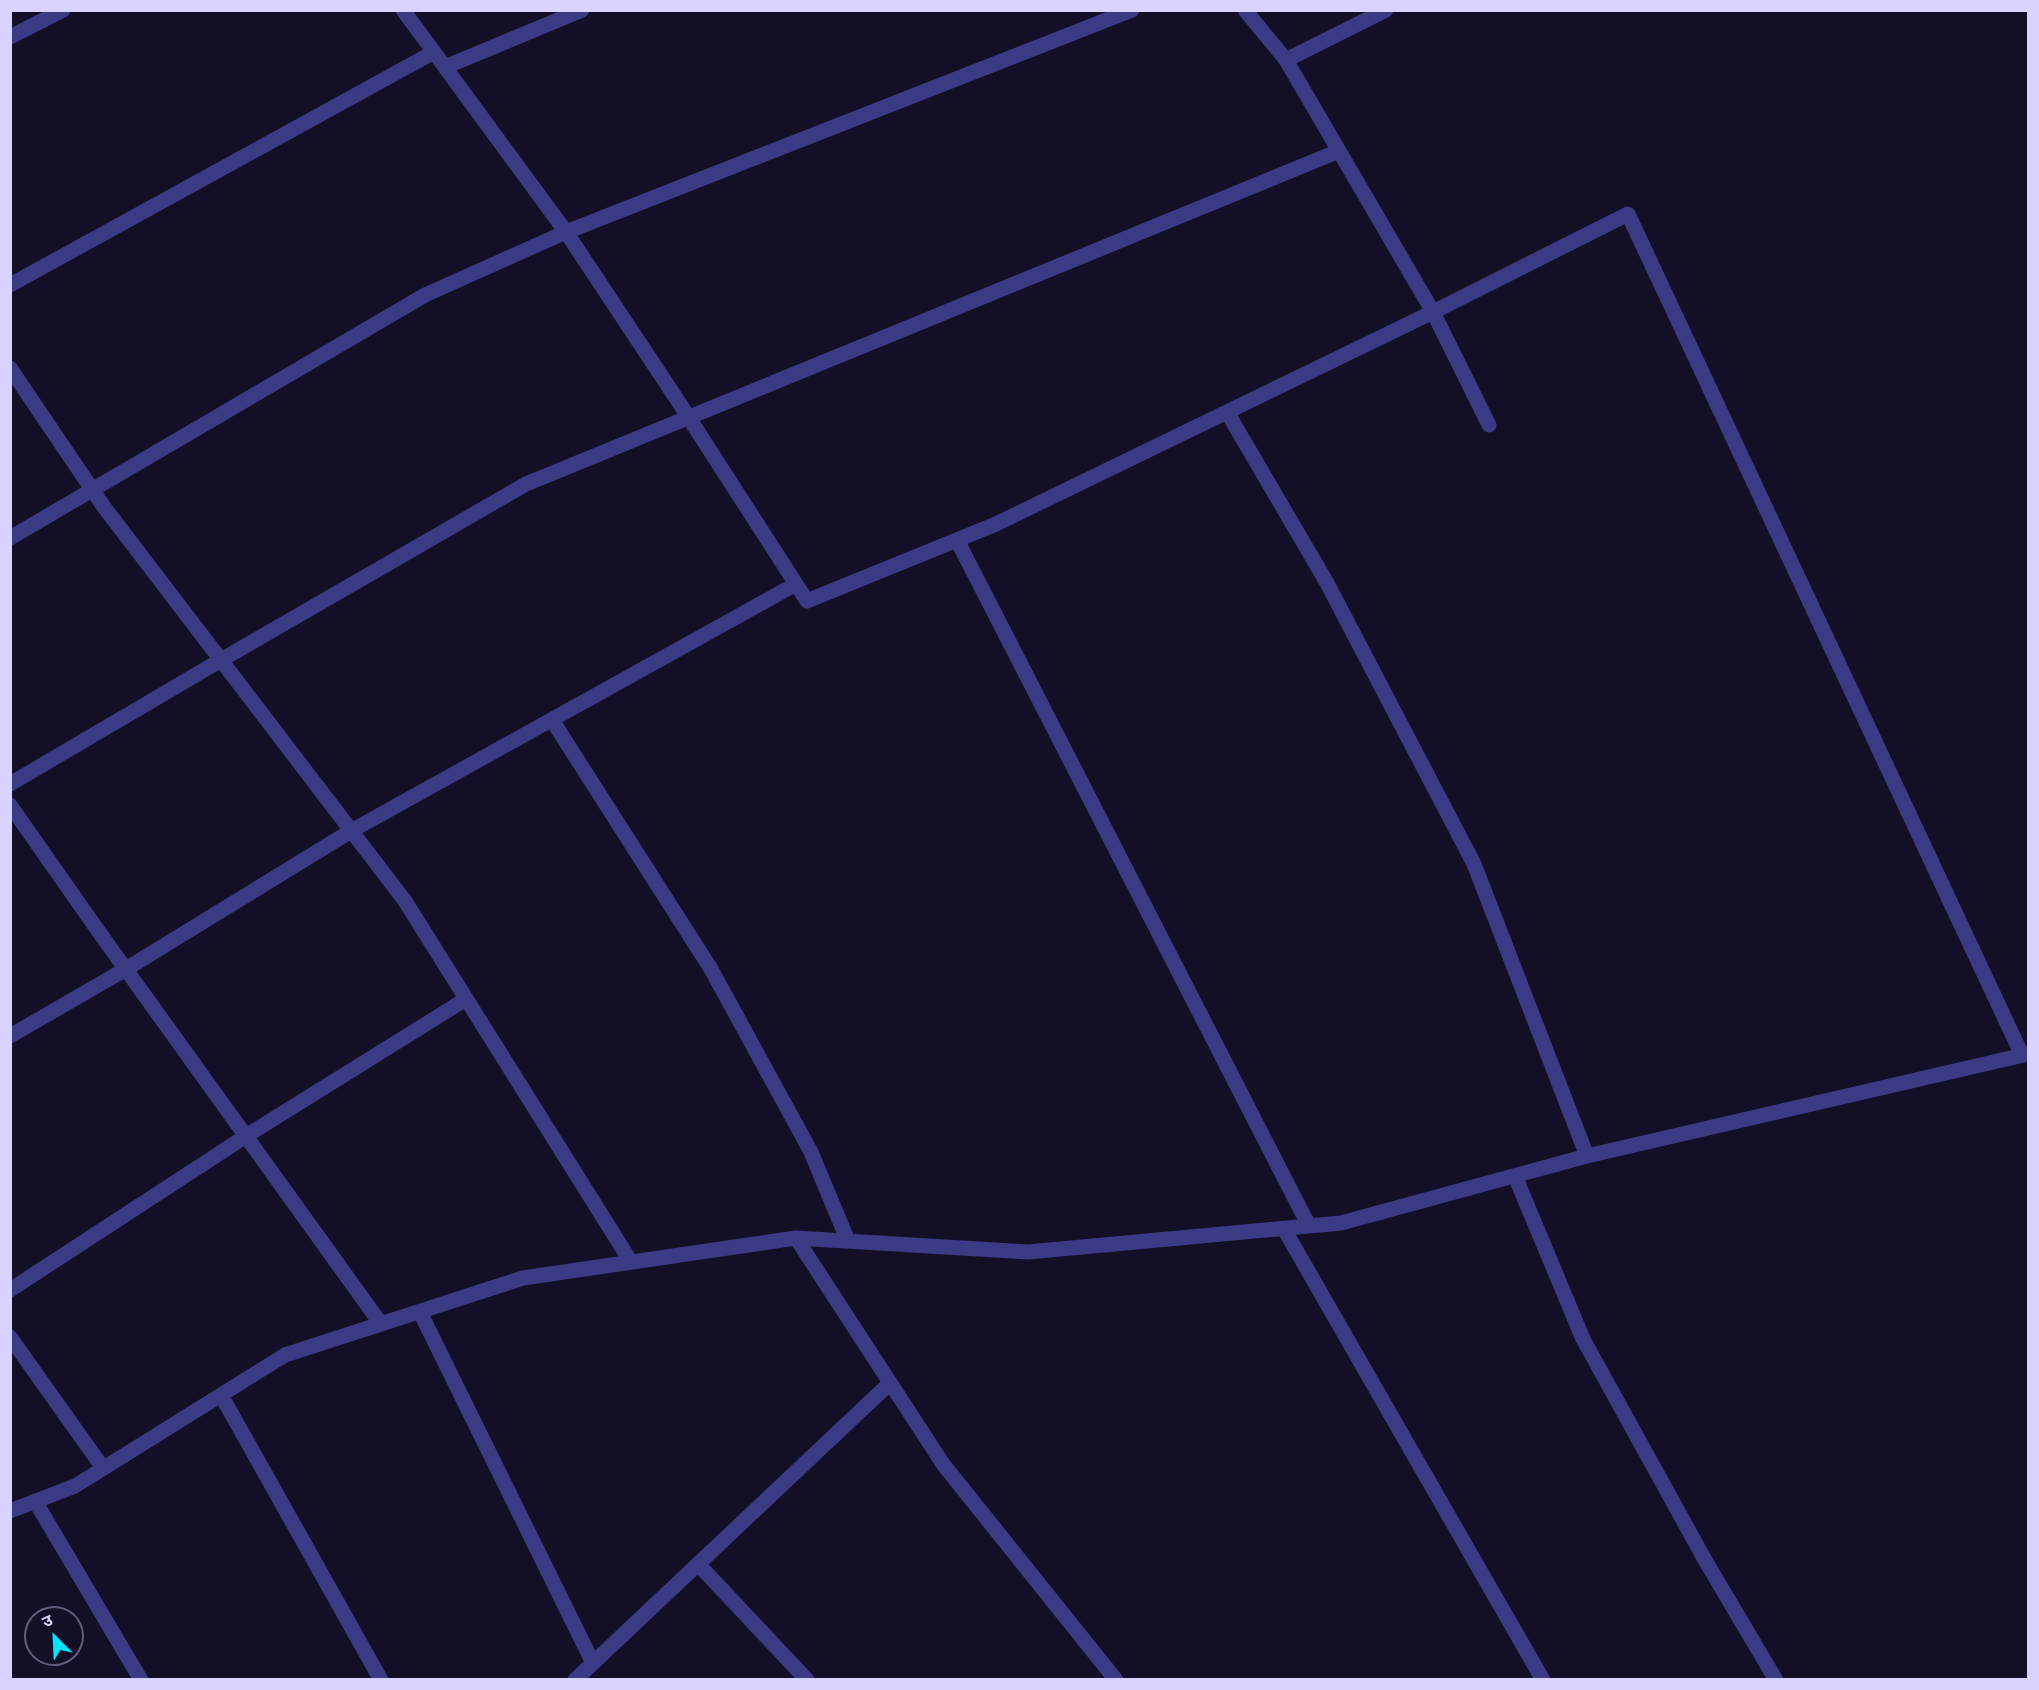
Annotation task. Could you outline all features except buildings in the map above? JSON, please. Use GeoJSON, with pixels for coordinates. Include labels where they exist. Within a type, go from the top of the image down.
{"type":"FeatureCollection","features":[{"type":"Feature","properties":{"kind":"street"},"geometry":{"type":"LineString","coordinates":[[10,37],[63,10]]}},
{"type":"Feature","properties":{"kind":"street"},"geometry":{"type":"LineString","coordinates":[[10,1511],[75,1486],[285,1355],[523,1278],[796,1238],[1028,1252],[1341,1223],[1587,1156],[2025,1054],[1628,214],[1433,312],[996,524],[807,601],[689,417],[566,232],[404,10]]}},
{"type":"Feature","properties":{"kind":"street"},"geometry":{"type":"LineString","coordinates":[[445,67],[582,10]]}},
{"type":"Feature","properties":{"kind":"street"},"geometry":{"type":"LineString","coordinates":[[10,538],[425,295],[566,232],[1132,10]]}},
{"type":"Feature","properties":{"kind":"street"},"geometry":{"type":"LineString","coordinates":[[1245,10],[1286,60],[1433,312],[1490,425]]}},
{"type":"Feature","properties":{"kind":"street"},"geometry":{"type":"LineString","coordinates":[[1286,60],[1386,10]]}},
{"type":"Feature","properties":{"kind":"street"},"geometry":{"type":"LineString","coordinates":[[10,285],[434,52]]}},
{"type":"Feature","properties":{"kind":"street"},"geometry":{"type":"LineString","coordinates":[[10,784],[526,484],[1339,151]]}},
{"type":"Feature","properties":{"kind":"street"},"geometry":{"type":"LineString","coordinates":[[10,368],[93,490],[405,901],[631,1262]]}},
{"type":"Feature","properties":{"kind":"street"},"geometry":{"type":"LineString","coordinates":[[1227,412],[1327,583],[1474,864],[1587,1156]]}},
{"type":"Feature","properties":{"kind":"street"},"geometry":{"type":"LineString","coordinates":[[957,540],[1309,1226]]}},
{"type":"Feature","properties":{"kind":"street"},"geometry":{"type":"LineString","coordinates":[[10,1036],[126,969],[351,831],[796,584]]}},
{"type":"Feature","properties":{"kind":"street"},"geometry":{"type":"LineString","coordinates":[[552,720],[711,969],[811,1152],[848,1241]]}},
{"type":"Feature","properties":{"kind":"street"},"geometry":{"type":"LineString","coordinates":[[10,805],[381,1324]]}},
{"type":"Feature","properties":{"kind":"street"},"geometry":{"type":"LineString","coordinates":[[10,1290],[246,1136],[466,999]]}},
{"type":"Feature","properties":{"kind":"street"},"geometry":{"type":"LineString","coordinates":[[1515,1176],[1582,1339],[1705,1560],[1776,1680]]}},
{"type":"Feature","properties":{"kind":"street"},"geometry":{"type":"LineString","coordinates":[[1284,1229],[1544,1680]]}},
{"type":"Feature","properties":{"kind":"street"},"geometry":{"type":"LineString","coordinates":[[796,1238],[943,1464],[1116,1680]]}},
{"type":"Feature","properties":{"kind":"street"},"geometry":{"type":"LineString","coordinates":[[420,1312],[593,1663]]}},
{"type":"Feature","properties":{"kind":"street"},"geometry":{"type":"LineString","coordinates":[[10,1337],[103,1468]]}},
{"type":"Feature","properties":{"kind":"street"},"geometry":{"type":"LineString","coordinates":[[575,1680],[890,1383]]}},
{"type":"Feature","properties":{"kind":"street"},"geometry":{"type":"LineString","coordinates":[[221,1395],[381,1680]]}},
{"type":"Feature","properties":{"kind":"street"},"geometry":{"type":"LineString","coordinates":[[35,1501],[141,1680]]}},
{"type":"Feature","properties":{"kind":"street"},"geometry":{"type":"LineString","coordinates":[[698,1564],[807,1680]]}}]}
